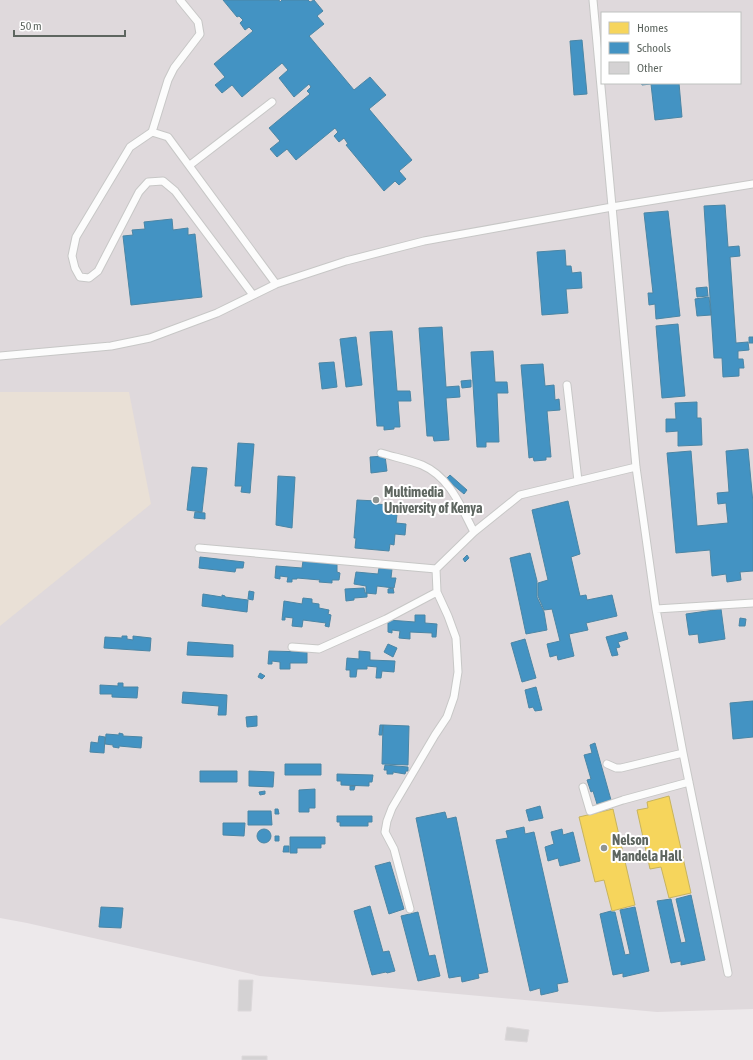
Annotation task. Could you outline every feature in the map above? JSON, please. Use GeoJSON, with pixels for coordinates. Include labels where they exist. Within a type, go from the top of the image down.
{"type":"FeatureCollection","features":[{"type":"Feature","properties":{"kind":"lane"},"geometry":{"type":"LineString","coordinates":[[180,0],[198,22],[200,34],[174,68],[168,80],[152,132],[130,147],[76,237],[72,256],[75,268],[80,277],[89,278],[98,272],[139,192],[148,182],[163,181],[175,191],[253,295]]}},
{"type":"Feature","properties":{"kind":"lane"},"geometry":{"type":"LineString","coordinates":[[594,0],[601,80]]}},
{"type":"Feature","properties":{"kind":"lane"},"geometry":{"type":"LineString","coordinates":[[601,84],[636,467],[656,609],[683,753],[728,973]]}},
{"type":"Feature","properties":{"kind":"lane"},"geometry":{"type":"LineString","coordinates":[[190,165],[272,102]]}},
{"type":"Feature","properties":{"kind":"lane"},"geometry":{"type":"LineString","coordinates":[[152,132],[168,137],[276,284]]}},
{"type":"Feature","properties":{"kind":"lane"},"geometry":{"type":"LineString","coordinates":[[0,356],[111,346],[150,338],[217,313],[276,284],[346,261],[424,241],[612,206],[753,184]]}},
{"type":"Feature","properties":{"kind":"lane"},"geometry":{"type":"LineString","coordinates":[[567,385],[578,481]]}},
{"type":"Feature","properties":{"kind":"lane"},"geometry":{"type":"LineString","coordinates":[[381,453],[423,465],[438,475],[450,487],[474,532]]}},
{"type":"Feature","properties":{"kind":"lane"},"geometry":{"type":"LineString","coordinates":[[410,909],[394,849],[385,832],[392,808],[434,735],[447,717],[454,697],[458,672],[456,638],[437,592],[436,569],[474,532],[520,495],[636,467]]}},
{"type":"Feature","properties":{"kind":"lane"},"geometry":{"type":"LineString","coordinates":[[199,548],[436,569]]}},
{"type":"Feature","properties":{"kind":"lane"},"geometry":{"type":"LineString","coordinates":[[292,648],[319,650],[386,619],[437,592]]}},
{"type":"Feature","properties":{"kind":"lane"},"geometry":{"type":"LineString","coordinates":[[656,609],[753,603]]}},
{"type":"Feature","properties":{"kind":"lane"},"geometry":{"type":"LineString","coordinates":[[607,764],[616,768],[621,768],[683,753]]}},
{"type":"Feature","properties":{"kind":"lane"},"geometry":{"type":"LineString","coordinates":[[583,787],[590,811],[623,800],[689,782]]}},
{"type":"Feature","properties":{"kind":"shaded area","name":"Multimedia University of Kenya"},"geometry":{"type":"Polygon","coordinates":[[[0,0],[753,0],[753,1009],[657,1012],[260,976],[0,918],[0,0]]]}},
{"type":"Feature","properties":{"kind":"shaded area"},"geometry":{"type":"Polygon","coordinates":[[[0,392],[129,392],[151,504],[0,626],[0,392]]]}},
{"type":"Feature","properties":{"kind":"building: Homes"},"geometry":{"type":"Polygon","coordinates":[[[669,796],[691,893],[669,898],[661,867],[650,869],[637,810],[648,808],[647,802],[669,796]]]}},
{"type":"Feature","properties":{"kind":"building: Homes","name":"Nelson Mandela Hall"},"geometry":{"type":"Polygon","coordinates":[[[613,809],[635,905],[612,911],[604,880],[595,882],[579,817],[613,809]]]}},
{"type":"Feature","properties":{"kind":"building: Schools"},"geometry":{"type":"Polygon","coordinates":[[[223,0],[279,0],[280,2],[282,0],[308,0],[310,2],[314,0],[323,11],[317,16],[324,24],[309,36],[354,90],[370,77],[386,95],[369,109],[412,160],[399,171],[406,179],[399,185],[395,181],[384,191],[346,145],[348,144],[344,138],[339,142],[334,136],[338,132],[335,128],[296,160],[287,149],[277,157],[270,149],[280,141],[269,128],[310,94],[307,91],[311,87],[309,84],[294,97],[279,78],[288,70],[282,63],[242,97],[232,85],[222,93],[215,85],[225,77],[214,64],[253,31],[249,27],[245,30],[240,23],[243,20],[239,16],[237,17],[223,0]]]}},
{"type":"Feature","properties":{"kind":"building: Schools"},"geometry":{"type":"Polygon","coordinates":[[[582,40],[587,94],[574,95],[570,41],[582,40]]]}},
{"type":"Feature","properties":{"kind":"building: Schools"},"geometry":{"type":"Polygon","coordinates":[[[651,84],[679,84],[682,117],[655,120],[651,84]]]}},
{"type":"Feature","properties":{"kind":"building: Schools"},"geometry":{"type":"Polygon","coordinates":[[[725,205],[728,247],[739,246],[740,256],[730,257],[736,343],[748,342],[749,350],[738,351],[738,359],[743,359],[744,368],[739,368],[739,376],[723,377],[722,358],[714,358],[704,206],[725,205]]]}},
{"type":"Feature","properties":{"kind":"building: Schools"},"geometry":{"type":"Polygon","coordinates":[[[668,211],[680,316],[656,319],[655,304],[649,305],[648,293],[653,293],[644,213],[668,211]]]}},
{"type":"Feature","properties":{"kind":"building: Schools"},"geometry":{"type":"Polygon","coordinates":[[[172,219],[173,230],[188,228],[188,235],[195,234],[202,297],[131,305],[123,236],[133,235],[132,230],[145,229],[144,222],[172,219]]]}},
{"type":"Feature","properties":{"kind":"building: Schools"},"geometry":{"type":"Polygon","coordinates":[[[565,250],[566,266],[571,266],[572,273],[581,272],[582,288],[566,289],[568,313],[542,315],[537,252],[565,250]]]}},
{"type":"Feature","properties":{"kind":"building: Schools"},"geometry":{"type":"Polygon","coordinates":[[[707,287],[708,296],[697,297],[696,288],[707,287]]]}},
{"type":"Feature","properties":{"kind":"building: Schools"},"geometry":{"type":"Polygon","coordinates":[[[709,297],[711,315],[697,316],[695,299],[709,297]]]}},
{"type":"Feature","properties":{"kind":"building: Schools"},"geometry":{"type":"Polygon","coordinates":[[[678,324],[685,396],[662,398],[656,326],[678,324]]]}},
{"type":"Feature","properties":{"kind":"building: Schools"},"geometry":{"type":"Polygon","coordinates":[[[442,327],[446,387],[459,386],[460,397],[446,398],[449,440],[434,441],[433,436],[427,436],[419,328],[442,327]]]}},
{"type":"Feature","properties":{"kind":"building: Schools"},"geometry":{"type":"Polygon","coordinates":[[[392,331],[397,391],[410,391],[411,401],[398,401],[400,427],[384,430],[384,426],[377,426],[370,332],[392,331]]]}},
{"type":"Feature","properties":{"kind":"building: Schools"},"geometry":{"type":"Polygon","coordinates":[[[356,337],[362,385],[346,387],[340,339],[356,337]]]}},
{"type":"Feature","properties":{"kind":"building: Schools"},"geometry":{"type":"Polygon","coordinates":[[[749,337],[753,337],[753,343],[749,343],[749,337]]]}},
{"type":"Feature","properties":{"kind":"building: Schools"},"geometry":{"type":"Polygon","coordinates":[[[493,351],[495,382],[507,382],[508,393],[497,393],[499,442],[486,442],[486,447],[477,447],[471,352],[493,351]]]}},
{"type":"Feature","properties":{"kind":"building: Schools"},"geometry":{"type":"Polygon","coordinates":[[[334,362],[337,387],[322,389],[319,363],[334,362]]]}},
{"type":"Feature","properties":{"kind":"building: Schools"},"geometry":{"type":"Polygon","coordinates":[[[543,364],[545,386],[554,385],[555,400],[559,399],[560,410],[547,411],[551,457],[546,457],[546,460],[534,461],[533,457],[529,458],[521,365],[543,364]]]}},
{"type":"Feature","properties":{"kind":"building: Schools"},"geometry":{"type":"Polygon","coordinates":[[[471,380],[471,387],[462,388],[461,381],[471,380]]]}},
{"type":"Feature","properties":{"kind":"building: Schools"},"geometry":{"type":"Polygon","coordinates":[[[697,402],[697,418],[701,418],[702,445],[678,446],[678,431],[666,432],[666,419],[676,419],[675,403],[697,402]]]}},
{"type":"Feature","properties":{"kind":"building: Schools"},"geometry":{"type":"Polygon","coordinates":[[[238,443],[254,444],[250,493],[241,492],[242,486],[235,486],[238,443]]]}},
{"type":"Feature","properties":{"kind":"building: Schools"},"geometry":{"type":"Polygon","coordinates":[[[748,449],[753,503],[753,571],[740,572],[741,580],[727,582],[726,574],[712,576],[710,550],[676,553],[667,453],[691,451],[697,526],[728,523],[726,503],[718,504],[717,493],[729,492],[726,451],[748,449]]]}},
{"type":"Feature","properties":{"kind":"building: Schools"},"geometry":{"type":"Polygon","coordinates":[[[385,456],[387,471],[371,473],[370,457],[385,456]]]}},
{"type":"Feature","properties":{"kind":"building: Schools"},"geometry":{"type":"Polygon","coordinates":[[[192,467],[207,468],[202,512],[187,510],[192,467]]]}},
{"type":"Feature","properties":{"kind":"building: Schools"},"geometry":{"type":"Polygon","coordinates":[[[450,475],[467,490],[464,494],[446,479],[450,475]]]}},
{"type":"Feature","properties":{"kind":"building: Schools"},"geometry":{"type":"Polygon","coordinates":[[[278,476],[295,477],[292,528],[276,525],[278,476]]]}},
{"type":"Feature","properties":{"kind":"building: Schools"},"geometry":{"type":"Polygon","coordinates":[[[357,500],[377,501],[377,504],[398,506],[396,523],[406,524],[405,535],[395,534],[394,545],[390,544],[389,551],[355,548],[356,538],[354,538],[357,500]]]}},
{"type":"Feature","properties":{"kind":"building: Schools"},"geometry":{"type":"Polygon","coordinates":[[[568,501],[580,554],[571,557],[580,596],[586,595],[587,600],[612,595],[617,616],[586,623],[588,630],[569,634],[574,656],[558,660],[557,655],[550,657],[547,644],[560,641],[552,609],[544,610],[538,596],[538,583],[548,580],[532,510],[568,501]]]}},
{"type":"Feature","properties":{"kind":"building: Schools"},"geometry":{"type":"Polygon","coordinates":[[[399,503],[403,503],[403,513],[399,513],[399,503]]]}},
{"type":"Feature","properties":{"kind":"building: Schools"},"geometry":{"type":"Polygon","coordinates":[[[195,512],[205,513],[205,519],[194,518],[195,512]]]}},
{"type":"Feature","properties":{"kind":"building: Schools"},"geometry":{"type":"Polygon","coordinates":[[[530,553],[537,581],[537,597],[544,612],[547,630],[526,634],[510,558],[530,553]]]}},
{"type":"Feature","properties":{"kind":"building: Schools"},"geometry":{"type":"Polygon","coordinates":[[[467,555],[469,558],[465,562],[463,559],[467,555]]]}},
{"type":"Feature","properties":{"kind":"building: Schools"},"geometry":{"type":"Polygon","coordinates":[[[200,557],[244,562],[243,568],[236,568],[235,572],[199,568],[200,557]]]}},
{"type":"Feature","properties":{"kind":"building: Schools"},"geometry":{"type":"Polygon","coordinates":[[[303,561],[337,564],[337,572],[340,573],[339,580],[332,580],[332,583],[319,582],[320,580],[297,578],[292,579],[292,582],[287,582],[288,577],[280,576],[280,579],[275,578],[276,566],[302,568],[303,561]]]}},
{"type":"Feature","properties":{"kind":"building: Schools"},"geometry":{"type":"Polygon","coordinates":[[[379,568],[392,569],[391,578],[396,578],[394,588],[377,586],[376,594],[366,593],[366,586],[354,584],[356,572],[378,574],[379,568]]]}},
{"type":"Feature","properties":{"kind":"building: Schools"},"geometry":{"type":"Polygon","coordinates":[[[364,588],[365,593],[367,593],[367,597],[354,598],[354,600],[346,601],[345,589],[364,588]]]}},
{"type":"Feature","properties":{"kind":"building: Schools"},"geometry":{"type":"Polygon","coordinates":[[[393,588],[394,593],[388,593],[388,589],[393,588]]]}},
{"type":"Feature","properties":{"kind":"building: Schools"},"geometry":{"type":"Polygon","coordinates":[[[249,591],[254,592],[253,600],[248,599],[249,591]]]}},
{"type":"Feature","properties":{"kind":"building: Schools"},"geometry":{"type":"Polygon","coordinates":[[[203,594],[222,597],[222,595],[225,597],[248,600],[247,612],[202,606],[203,594]]]}},
{"type":"Feature","properties":{"kind":"building: Schools"},"geometry":{"type":"Polygon","coordinates":[[[303,598],[312,599],[312,603],[319,604],[319,608],[329,610],[328,614],[331,615],[329,627],[325,626],[326,623],[303,620],[302,627],[292,626],[293,618],[285,617],[285,620],[282,620],[284,601],[302,604],[303,598]]]}},
{"type":"Feature","properties":{"kind":"building: Schools"},"geometry":{"type":"Polygon","coordinates":[[[721,609],[725,639],[699,643],[698,634],[689,635],[686,614],[721,609]]]}},
{"type":"Feature","properties":{"kind":"building: Schools"},"geometry":{"type":"Polygon","coordinates":[[[415,615],[425,615],[425,623],[437,624],[436,637],[432,637],[432,633],[410,632],[410,639],[399,638],[400,631],[392,630],[392,633],[388,632],[388,620],[415,622],[415,615]]]}},
{"type":"Feature","properties":{"kind":"building: Schools"},"geometry":{"type":"Polygon","coordinates":[[[740,618],[746,619],[745,626],[739,626],[740,618]]]}},
{"type":"Feature","properties":{"kind":"building: Schools"},"geometry":{"type":"Polygon","coordinates":[[[626,632],[628,639],[618,642],[620,647],[616,648],[618,655],[612,656],[606,637],[626,632]]]}},
{"type":"Feature","properties":{"kind":"building: Schools"},"geometry":{"type":"Polygon","coordinates":[[[122,636],[127,636],[127,639],[133,640],[133,636],[151,638],[150,651],[104,648],[105,637],[122,638],[122,636]]]}},
{"type":"Feature","properties":{"kind":"building: Schools"},"geometry":{"type":"Polygon","coordinates":[[[525,639],[536,678],[522,682],[511,643],[525,639]]]}},
{"type":"Feature","properties":{"kind":"building: Schools"},"geometry":{"type":"Polygon","coordinates":[[[188,642],[233,645],[233,657],[187,655],[188,642]]]}},
{"type":"Feature","properties":{"kind":"building: Schools"},"geometry":{"type":"Polygon","coordinates":[[[388,644],[397,648],[393,657],[384,652],[388,644]]]}},
{"type":"Feature","properties":{"kind":"building: Schools"},"geometry":{"type":"Polygon","coordinates":[[[269,651],[307,652],[307,663],[290,663],[290,669],[280,669],[280,662],[272,661],[272,664],[268,664],[269,651]]]}},
{"type":"Feature","properties":{"kind":"building: Schools"},"geometry":{"type":"Polygon","coordinates":[[[359,651],[370,652],[370,660],[395,661],[394,672],[382,671],[381,678],[376,678],[377,667],[367,666],[367,669],[357,669],[356,677],[350,677],[350,670],[346,670],[347,658],[359,659],[359,651]]]}},
{"type":"Feature","properties":{"kind":"building: Schools"},"geometry":{"type":"Polygon","coordinates":[[[260,673],[265,676],[262,679],[258,677],[260,673]]]}},
{"type":"Feature","properties":{"kind":"building: Schools"},"geometry":{"type":"Polygon","coordinates":[[[118,683],[123,683],[123,687],[138,687],[137,698],[112,697],[112,694],[100,694],[100,685],[118,686],[118,683]]]}},
{"type":"Feature","properties":{"kind":"building: Schools"},"geometry":{"type":"Polygon","coordinates":[[[536,687],[542,710],[535,711],[533,707],[529,708],[525,690],[536,687]]]}},
{"type":"Feature","properties":{"kind":"building: Schools"},"geometry":{"type":"Polygon","coordinates":[[[183,692],[227,695],[226,715],[218,715],[219,706],[182,703],[183,692]]]}},
{"type":"Feature","properties":{"kind":"building: Schools"},"geometry":{"type":"Polygon","coordinates":[[[753,701],[753,737],[733,739],[730,703],[753,701]]]}},
{"type":"Feature","properties":{"kind":"building: Schools"},"geometry":{"type":"Polygon","coordinates":[[[257,716],[257,726],[247,727],[246,717],[257,716]]]}},
{"type":"Feature","properties":{"kind":"building: Schools"},"geometry":{"type":"Polygon","coordinates":[[[380,725],[383,725],[382,735],[379,735],[380,725]]]}},
{"type":"Feature","properties":{"kind":"building: Schools"},"geometry":{"type":"Polygon","coordinates":[[[383,725],[409,726],[408,765],[382,764],[383,725]]]}},
{"type":"Feature","properties":{"kind":"building: Schools"},"geometry":{"type":"Polygon","coordinates":[[[119,733],[123,734],[123,736],[142,737],[141,748],[119,746],[119,748],[113,747],[113,745],[105,744],[106,734],[119,735],[119,733]]]}},
{"type":"Feature","properties":{"kind":"building: Schools"},"geometry":{"type":"Polygon","coordinates":[[[99,736],[105,737],[104,753],[90,752],[91,742],[98,743],[99,736]]]}},
{"type":"Feature","properties":{"kind":"building: Schools"},"geometry":{"type":"Polygon","coordinates":[[[595,743],[611,800],[597,804],[593,791],[591,792],[587,780],[591,779],[584,755],[592,753],[590,745],[595,743]]]}},
{"type":"Feature","properties":{"kind":"building: Schools"},"geometry":{"type":"Polygon","coordinates":[[[285,764],[321,764],[321,775],[285,775],[285,764]]]}},
{"type":"Feature","properties":{"kind":"building: Schools"},"geometry":{"type":"Polygon","coordinates":[[[385,765],[408,767],[408,771],[406,771],[405,774],[393,772],[393,774],[387,774],[387,770],[384,770],[385,765]]]}},
{"type":"Feature","properties":{"kind":"building: Schools"},"geometry":{"type":"Polygon","coordinates":[[[200,771],[237,771],[237,782],[200,782],[200,771]]]}},
{"type":"Feature","properties":{"kind":"building: Schools"},"geometry":{"type":"Polygon","coordinates":[[[249,771],[274,772],[273,787],[249,786],[249,771]]]}},
{"type":"Feature","properties":{"kind":"building: Schools"},"geometry":{"type":"Polygon","coordinates":[[[337,774],[373,775],[372,782],[369,782],[369,786],[341,785],[341,781],[337,781],[337,774]]]}},
{"type":"Feature","properties":{"kind":"building: Schools"},"geometry":{"type":"Polygon","coordinates":[[[350,786],[355,786],[354,790],[350,790],[350,786]]]}},
{"type":"Feature","properties":{"kind":"building: Schools"},"geometry":{"type":"Polygon","coordinates":[[[315,789],[315,808],[309,808],[309,812],[299,812],[299,790],[315,789]]]}},
{"type":"Feature","properties":{"kind":"building: Schools"},"geometry":{"type":"Polygon","coordinates":[[[265,791],[265,794],[260,795],[259,792],[265,791]]]}},
{"type":"Feature","properties":{"kind":"building: Schools"},"geometry":{"type":"Polygon","coordinates":[[[540,806],[543,818],[529,821],[526,810],[540,806]]]}},
{"type":"Feature","properties":{"kind":"building: Schools"},"geometry":{"type":"Polygon","coordinates":[[[275,809],[278,809],[279,814],[275,814],[275,809]]]}},
{"type":"Feature","properties":{"kind":"building: Schools"},"geometry":{"type":"Polygon","coordinates":[[[248,811],[271,811],[272,825],[248,825],[248,811]]]}},
{"type":"Feature","properties":{"kind":"building: Schools"},"geometry":{"type":"Polygon","coordinates":[[[445,812],[447,819],[456,817],[488,972],[478,974],[479,978],[462,982],[461,976],[449,978],[416,818],[445,812]]]}},
{"type":"Feature","properties":{"kind":"building: Schools"},"geometry":{"type":"Polygon","coordinates":[[[337,816],[372,816],[372,822],[368,822],[368,826],[340,826],[340,822],[337,822],[337,816]]]}},
{"type":"Feature","properties":{"kind":"building: Schools"},"geometry":{"type":"Polygon","coordinates":[[[223,823],[245,823],[244,836],[223,835],[223,823]]]}},
{"type":"Feature","properties":{"kind":"building: Schools"},"geometry":{"type":"Polygon","coordinates":[[[524,827],[525,834],[534,832],[568,982],[557,984],[558,991],[541,995],[540,988],[530,991],[496,840],[508,838],[506,831],[524,827]]]}},
{"type":"Feature","properties":{"kind":"building: Schools"},"geometry":{"type":"Polygon","coordinates":[[[264,829],[269,831],[271,836],[269,841],[264,843],[259,841],[257,836],[259,831],[264,829]]]}},
{"type":"Feature","properties":{"kind":"building: Schools"},"geometry":{"type":"Polygon","coordinates":[[[562,829],[563,835],[573,832],[580,861],[560,866],[558,858],[548,861],[545,847],[554,844],[551,832],[562,829]]]}},
{"type":"Feature","properties":{"kind":"building: Schools"},"geometry":{"type":"Polygon","coordinates":[[[275,836],[279,836],[279,841],[275,841],[275,836]]]}},
{"type":"Feature","properties":{"kind":"building: Schools"},"geometry":{"type":"Polygon","coordinates":[[[290,837],[325,837],[325,844],[321,844],[321,848],[297,848],[297,853],[290,853],[290,837]]]}},
{"type":"Feature","properties":{"kind":"building: Schools"},"geometry":{"type":"Polygon","coordinates":[[[284,846],[289,846],[289,852],[283,852],[284,846]]]}},
{"type":"Feature","properties":{"kind":"building: Schools"},"geometry":{"type":"Polygon","coordinates":[[[390,862],[404,909],[389,914],[375,866],[390,862]]]}},
{"type":"Feature","properties":{"kind":"building: Schools"},"geometry":{"type":"Polygon","coordinates":[[[691,895],[705,960],[681,965],[681,961],[671,963],[657,901],[671,899],[681,943],[686,942],[676,899],[691,895]]]}},
{"type":"Feature","properties":{"kind":"building: Schools"},"geometry":{"type":"Polygon","coordinates":[[[370,906],[383,952],[389,951],[395,971],[372,975],[354,911],[370,906]]]}},
{"type":"Feature","properties":{"kind":"building: Schools"},"geometry":{"type":"Polygon","coordinates":[[[101,907],[123,908],[121,928],[99,927],[101,907]]]}},
{"type":"Feature","properties":{"kind":"building: Schools"},"geometry":{"type":"Polygon","coordinates":[[[635,907],[649,971],[623,977],[623,973],[613,975],[600,914],[611,911],[615,912],[625,955],[630,954],[620,910],[635,907]]]}},
{"type":"Feature","properties":{"kind":"building: Schools"},"geometry":{"type":"Polygon","coordinates":[[[418,912],[429,956],[435,955],[440,976],[418,981],[401,916],[418,912]]]}},
{"type":"Feature","properties":{"kind":"building: Other"},"geometry":{"type":"Polygon","coordinates":[[[239,980],[253,980],[251,1011],[238,1011],[239,980]]]}},
{"type":"Feature","properties":{"kind":"building: Other"},"geometry":{"type":"Polygon","coordinates":[[[507,1027],[529,1030],[527,1042],[505,1040],[507,1027]]]}},
{"type":"Feature","properties":{"kind":"building: Other"},"geometry":{"type":"Polygon","coordinates":[[[242,1056],[267,1056],[267,1060],[242,1060],[242,1056]]]}},
{"type":"Feature","properties":{"kind":"place","name":"Multimedia University of Kenya"},"geometry":{"type":"Point","coordinates":[376,500]}},
{"type":"Feature","properties":{"kind":"place","name":"Nelson Mandela Hall"},"geometry":{"type":"Point","coordinates":[604,848]}}]}
